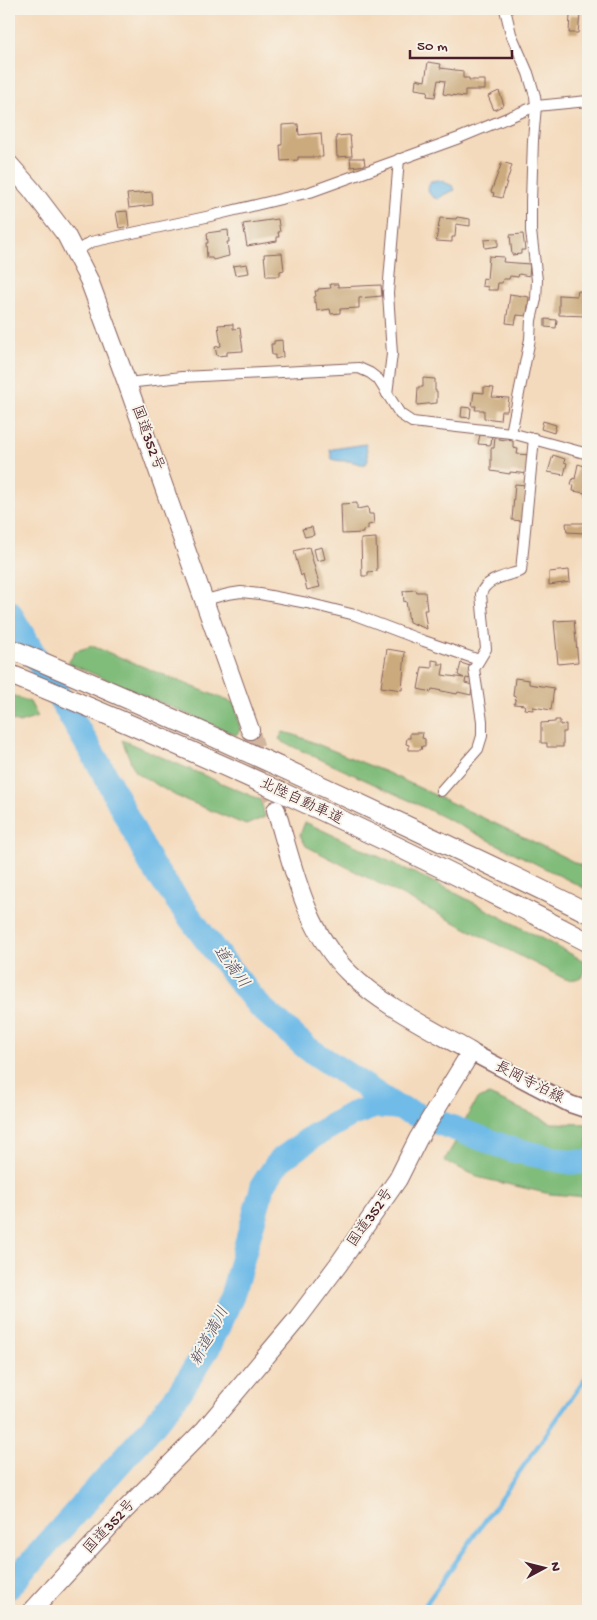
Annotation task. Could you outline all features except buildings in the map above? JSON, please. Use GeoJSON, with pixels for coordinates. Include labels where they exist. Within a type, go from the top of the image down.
{"type":"FeatureCollection","features":[{"type":"Feature","properties":{"kind":"highway","name":"国道352号"},"geometry":{"type":"LineString","coordinates":[[9,164],[31,188],[66,235],[89,280],[250,730]]}},
{"type":"Feature","properties":{"kind":"highway","name":"北陸自動車道"},"geometry":{"type":"LineString","coordinates":[[9,648],[93,683],[301,776],[588,913]]}},
{"type":"Feature","properties":{"kind":"highway","name":"北陸自動車道"},"geometry":{"type":"LineString","coordinates":[[13,676],[115,718],[293,797],[588,942]]}},
{"type":"Feature","properties":{"kind":"highway"},"geometry":{"type":"LineString","coordinates":[[276,810],[307,910],[338,961],[349,973],[383,1000],[471,1052]]}},
{"type":"Feature","properties":{"kind":"highway","name":"国道352号"},"geometry":{"type":"LineString","coordinates":[[32,1611],[123,1512],[205,1429],[298,1318],[338,1266],[398,1179],[418,1139],[471,1052]]}},
{"type":"Feature","properties":{"kind":"main road","name":"長岡寺泊線"},"geometry":{"type":"LineString","coordinates":[[471,1052],[570,1104],[588,1110]]}},
{"type":"Feature","properties":{"kind":"street"},"geometry":{"type":"LineString","coordinates":[[505,9],[511,34],[536,96],[531,231],[537,280],[536,299],[511,432]]}},
{"type":"Feature","properties":{"kind":"street"},"geometry":{"type":"LineString","coordinates":[[75,252],[91,242],[310,192],[459,138],[536,106],[588,101]]}},
{"type":"Feature","properties":{"kind":"street"},"geometry":{"type":"LineString","coordinates":[[387,394],[392,354],[388,293],[399,159]]}},
{"type":"Feature","properties":{"kind":"street"},"geometry":{"type":"LineString","coordinates":[[127,383],[182,377],[359,368],[378,379],[400,414],[412,422],[511,432],[588,454]]}},
{"type":"Feature","properties":{"kind":"street"},"geometry":{"type":"LineString","coordinates":[[441,791],[478,749],[482,736],[482,722],[474,669],[486,649],[483,587],[496,579],[521,571],[534,438]]}},
{"type":"Feature","properties":{"kind":"street"},"geometry":{"type":"LineString","coordinates":[[205,600],[241,592],[307,603],[355,615],[424,642],[479,660]]}},
{"type":"Feature","properties":{"kind":"green space"},"geometry":{"type":"Polygon","coordinates":[[[92,646],[236,704],[240,730],[236,735],[68,663],[76,651],[92,646]]]}},
{"type":"Feature","properties":{"kind":"green space"},"geometry":{"type":"Polygon","coordinates":[[[9,694],[30,702],[38,717],[19,723],[9,719],[9,694]]]}},
{"type":"Feature","properties":{"kind":"green space"},"geometry":{"type":"Polygon","coordinates":[[[283,732],[295,735],[388,773],[588,869],[588,890],[417,804],[283,742],[279,739],[283,732]]]}},
{"type":"Feature","properties":{"kind":"green space"},"geometry":{"type":"Polygon","coordinates":[[[122,740],[261,800],[265,817],[246,825],[176,796],[135,772],[122,740]]]}},
{"type":"Feature","properties":{"kind":"green space"},"geometry":{"type":"Polygon","coordinates":[[[305,822],[444,887],[588,963],[585,972],[577,979],[565,979],[306,846],[300,835],[305,822]]]}},
{"type":"Feature","properties":{"kind":"green space"},"geometry":{"type":"Polygon","coordinates":[[[489,1095],[552,1123],[588,1124],[588,1158],[571,1157],[512,1143],[464,1122],[477,1099],[489,1095]]]}},
{"type":"Feature","properties":{"kind":"green space"},"geometry":{"type":"Polygon","coordinates":[[[460,1134],[513,1155],[567,1166],[588,1167],[588,1197],[550,1194],[481,1178],[444,1161],[460,1134]]]}},
{"type":"Feature","properties":{"kind":"water"},"geometry":{"type":"Polygon","coordinates":[[[439,180],[453,186],[455,190],[438,199],[430,195],[428,187],[431,181],[439,180]]]}},
{"type":"Feature","properties":{"kind":"water"},"geometry":{"type":"Polygon","coordinates":[[[366,444],[368,460],[366,464],[332,459],[330,450],[366,444]]]}},
{"type":"Feature","properties":{"kind":"waterway","name":"道満川"},"geometry":{"type":"LineString","coordinates":[[9,612],[103,771],[152,866],[208,942],[259,1006],[307,1048],[396,1107],[513,1150],[569,1162],[588,1162]]}},
{"type":"Feature","properties":{"kind":"waterway","name":"新道満川"},"geometry":{"type":"LineString","coordinates":[[9,1587],[151,1428],[180,1392],[209,1346],[232,1296],[263,1185],[279,1161],[312,1137],[350,1115],[375,1106],[396,1107]]}},
{"type":"Feature","properties":{"kind":"waterway"},"geometry":{"type":"LineString","coordinates":[[421,1611],[588,1375]]}},
{"type":"Feature","properties":{"kind":"tunnel"},"geometry":{"type":"LineString","coordinates":[[250,730],[276,810]]}}]}
